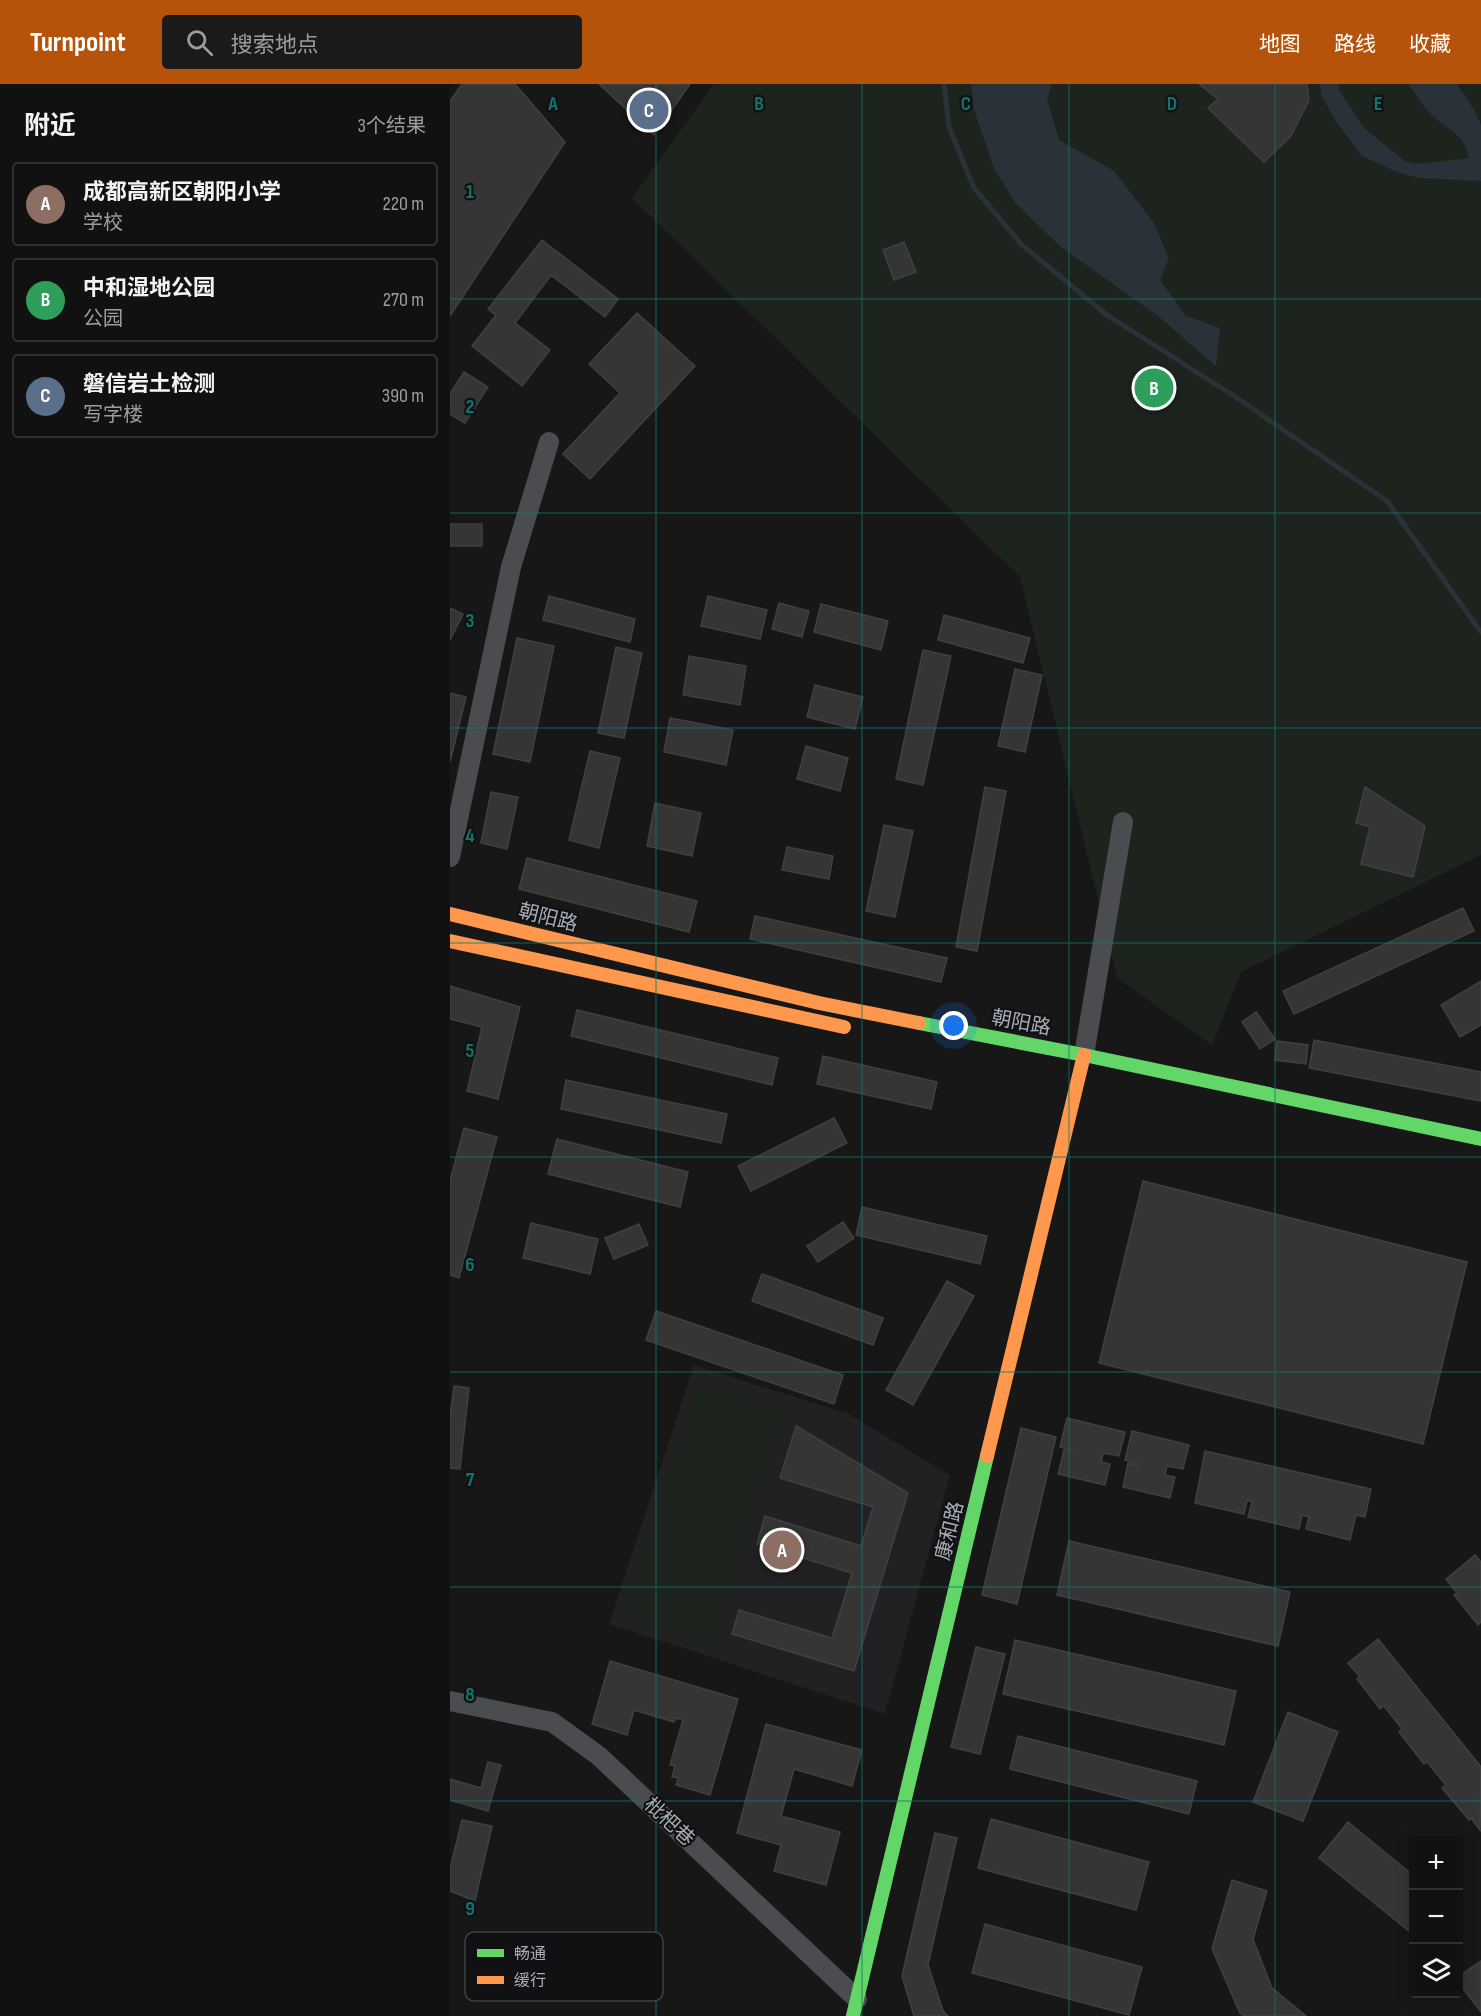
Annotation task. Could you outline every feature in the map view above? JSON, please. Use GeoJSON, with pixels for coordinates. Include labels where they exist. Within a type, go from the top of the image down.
{"type":"FeatureCollection","features":[{"type":"Feature","properties":{"kind":"main road","name":"朝阳路"},"geometry":{"type":"LineString","coordinates":[[450,914],[1078,1066],[1481,1139]]}},
{"type":"Feature","properties":{"kind":"main road"},"geometry":{"type":"LineString","coordinates":[[450,940],[852,1028]]}},
{"type":"Feature","properties":{"kind":"main road","name":"朝阳路"},"geometry":{"type":"LineString","coordinates":[[1078,1066],[1097,1075]]}},
{"type":"Feature","properties":{"kind":"main road","name":"康和路"},"geometry":{"type":"LineString","coordinates":[[855,2007],[1078,1066]]}},
{"type":"Feature","properties":{"kind":"street"},"geometry":{"type":"LineString","coordinates":[[450,857],[511,567],[549,442]]}},
{"type":"Feature","properties":{"kind":"street"},"geometry":{"type":"LineString","coordinates":[[1078,1066],[1123,822]]}},
{"type":"Feature","properties":{"kind":"street","name":"枇杷巷"},"geometry":{"type":"LineString","coordinates":[[450,1701],[552,1722],[599,1756],[855,2007]]}},
{"type":"Feature","properties":{"kind":"shaded area"},"geometry":{"type":"Polygon","coordinates":[[[714,84],[1481,84],[1481,855],[1241,972],[1212,1045],[1117,978],[1020,577],[632,198],[714,84]]]}},
{"type":"Feature","properties":{"kind":"shaded area"},"geometry":{"type":"Polygon","coordinates":[[[971,84],[1052,84],[1047,99],[1059,140],[1114,171],[1154,223],[1169,258],[1160,280],[1186,316],[1220,328],[1216,366],[1158,316],[1061,247],[1016,204],[994,168],[974,110],[971,84]]]}},
{"type":"Feature","properties":{"kind":"shaded area"},"geometry":{"type":"Polygon","coordinates":[[[1320,84],[1339,84],[1339,90],[1364,128],[1406,162],[1421,164],[1469,158],[1460,137],[1429,112],[1408,84],[1457,84],[1481,125],[1481,181],[1419,178],[1397,172],[1362,156],[1335,120],[1321,94],[1320,84]]]}},
{"type":"Feature","properties":{"kind":"shaded area"},"geometry":{"type":"Polygon","coordinates":[[[694,1365],[849,1414],[950,1475],[885,1714],[609,1624],[694,1365]]]}},
{"type":"Feature","properties":{"kind":"shaded area"},"geometry":{"type":"Polygon","coordinates":[[[696,1382],[783,1408],[713,1644],[626,1617],[696,1382]]]}},
{"type":"Feature","properties":{"kind":"building"},"geometry":{"type":"Polygon","coordinates":[[[462,84],[515,84],[565,142],[450,316],[450,101],[462,84]]]}},
{"type":"Feature","properties":{"kind":"building"},"geometry":{"type":"Polygon","coordinates":[[[599,84],[690,84],[654,135],[599,84]]]}},
{"type":"Feature","properties":{"kind":"building"},"geometry":{"type":"Polygon","coordinates":[[[640,84],[658,84],[649,93],[640,84]]]}},
{"type":"Feature","properties":{"kind":"building"},"geometry":{"type":"Polygon","coordinates":[[[1199,84],[1307,84],[1309,100],[1291,136],[1264,162],[1208,108],[1218,99],[1199,84]]]}},
{"type":"Feature","properties":{"kind":"building"},"geometry":{"type":"Polygon","coordinates":[[[542,240],[618,299],[605,317],[551,275],[515,323],[550,350],[522,386],[472,346],[496,315],[488,309],[542,240]]]}},
{"type":"Feature","properties":{"kind":"building"},"geometry":{"type":"Polygon","coordinates":[[[904,242],[916,272],[894,280],[883,250],[904,242]]]}},
{"type":"Feature","properties":{"kind":"building"},"geometry":{"type":"Polygon","coordinates":[[[637,313],[695,366],[590,479],[563,454],[620,393],[589,364],[637,313]]]}},
{"type":"Feature","properties":{"kind":"building"},"geometry":{"type":"Polygon","coordinates":[[[464,372],[488,387],[465,423],[450,414],[450,394],[464,372]]]}},
{"type":"Feature","properties":{"kind":"building"},"geometry":{"type":"Polygon","coordinates":[[[450,524],[482,524],[482,546],[450,546],[450,524]]]}},
{"type":"Feature","properties":{"kind":"building"},"geometry":{"type":"Polygon","coordinates":[[[549,596],[635,619],[630,642],[543,620],[549,596]]]}},
{"type":"Feature","properties":{"kind":"building"},"geometry":{"type":"Polygon","coordinates":[[[708,596],[767,610],[760,639],[701,626],[708,596]]]}},
{"type":"Feature","properties":{"kind":"building"},"geometry":{"type":"Polygon","coordinates":[[[779,603],[809,611],[802,637],[772,629],[779,603]]]}},
{"type":"Feature","properties":{"kind":"building"},"geometry":{"type":"Polygon","coordinates":[[[821,604],[888,621],[881,650],[814,632],[821,604]]]}},
{"type":"Feature","properties":{"kind":"building"},"geometry":{"type":"Polygon","coordinates":[[[450,608],[463,614],[450,640],[450,608]]]}},
{"type":"Feature","properties":{"kind":"building"},"geometry":{"type":"Polygon","coordinates":[[[944,615],[1030,638],[1023,663],[938,640],[944,615]]]}},
{"type":"Feature","properties":{"kind":"building"},"geometry":{"type":"Polygon","coordinates":[[[517,638],[554,646],[530,762],[493,754],[517,638]]]}},
{"type":"Feature","properties":{"kind":"building"},"geometry":{"type":"Polygon","coordinates":[[[616,647],[642,653],[624,738],[598,733],[616,647]]]}},
{"type":"Feature","properties":{"kind":"building"},"geometry":{"type":"Polygon","coordinates":[[[923,650],[951,656],[923,785],[896,779],[923,650]]]}},
{"type":"Feature","properties":{"kind":"building"},"geometry":{"type":"Polygon","coordinates":[[[689,656],[746,666],[740,705],[683,695],[689,656]]]}},
{"type":"Feature","properties":{"kind":"building"},"geometry":{"type":"Polygon","coordinates":[[[1015,669],[1042,675],[1025,752],[998,746],[1015,669]]]}},
{"type":"Feature","properties":{"kind":"building"},"geometry":{"type":"Polygon","coordinates":[[[815,685],[863,697],[855,729],[807,717],[815,685]]]}},
{"type":"Feature","properties":{"kind":"building"},"geometry":{"type":"Polygon","coordinates":[[[450,693],[466,697],[450,762],[450,693]]]}},
{"type":"Feature","properties":{"kind":"building"},"geometry":{"type":"Polygon","coordinates":[[[670,718],[733,730],[726,765],[664,752],[670,718]]]}},
{"type":"Feature","properties":{"kind":"building"},"geometry":{"type":"Polygon","coordinates":[[[806,746],[848,758],[840,791],[797,779],[806,746]]]}},
{"type":"Feature","properties":{"kind":"building"},"geometry":{"type":"Polygon","coordinates":[[[590,751],[620,758],[599,848],[569,840],[590,751]]]}},
{"type":"Feature","properties":{"kind":"building"},"geometry":{"type":"Polygon","coordinates":[[[985,787],[1006,791],[977,951],[956,947],[985,787]]]}},
{"type":"Feature","properties":{"kind":"building"},"geometry":{"type":"Polygon","coordinates":[[[1365,787],[1425,826],[1413,877],[1361,864],[1370,827],[1356,823],[1365,787]]]}},
{"type":"Feature","properties":{"kind":"building"},"geometry":{"type":"Polygon","coordinates":[[[491,792],[518,797],[507,849],[481,843],[491,792]]]}},
{"type":"Feature","properties":{"kind":"building"},"geometry":{"type":"Polygon","coordinates":[[[655,803],[701,813],[692,856],[647,846],[655,803]]]}},
{"type":"Feature","properties":{"kind":"building"},"geometry":{"type":"Polygon","coordinates":[[[884,825],[913,831],[895,917],[866,911],[884,825]]]}},
{"type":"Feature","properties":{"kind":"building"},"geometry":{"type":"Polygon","coordinates":[[[787,847],[833,856],[829,879],[782,870],[787,847]]]}},
{"type":"Feature","properties":{"kind":"building"},"geometry":{"type":"Polygon","coordinates":[[[527,858],[697,901],[689,932],[519,889],[527,858]]]}},
{"type":"Feature","properties":{"kind":"building"},"geometry":{"type":"Polygon","coordinates":[[[1463,908],[1474,931],[1294,1014],[1283,991],[1463,908]]]}},
{"type":"Feature","properties":{"kind":"building"},"geometry":{"type":"Polygon","coordinates":[[[755,916],[947,958],[941,982],[750,939],[755,916]]]}},
{"type":"Feature","properties":{"kind":"building"},"geometry":{"type":"Polygon","coordinates":[[[1481,981],[1481,1025],[1460,1037],[1441,1005],[1481,981]]]}},
{"type":"Feature","properties":{"kind":"building"},"geometry":{"type":"Polygon","coordinates":[[[450,986],[520,1007],[498,1099],[467,1091],[482,1027],[450,1019],[450,986]]]}},
{"type":"Feature","properties":{"kind":"building"},"geometry":{"type":"Polygon","coordinates":[[[577,1010],[778,1058],[772,1085],[571,1036],[577,1010]]]}},
{"type":"Feature","properties":{"kind":"building"},"geometry":{"type":"Polygon","coordinates":[[[1256,1012],[1275,1039],[1260,1049],[1242,1022],[1256,1012]]]}},
{"type":"Feature","properties":{"kind":"building"},"geometry":{"type":"Polygon","coordinates":[[[1314,1040],[1481,1072],[1481,1101],[1309,1068],[1314,1040]]]}},
{"type":"Feature","properties":{"kind":"building"},"geometry":{"type":"Polygon","coordinates":[[[1277,1041],[1308,1045],[1306,1064],[1275,1060],[1277,1041]]]}},
{"type":"Feature","properties":{"kind":"building"},"geometry":{"type":"Polygon","coordinates":[[[823,1056],[937,1082],[931,1109],[817,1084],[823,1056]]]}},
{"type":"Feature","properties":{"kind":"building"},"geometry":{"type":"Polygon","coordinates":[[[566,1080],[727,1114],[721,1143],[561,1109],[566,1080]]]}},
{"type":"Feature","properties":{"kind":"building"},"geometry":{"type":"Polygon","coordinates":[[[834,1118],[847,1143],[751,1191],[738,1166],[834,1118]]]}},
{"type":"Feature","properties":{"kind":"building"},"geometry":{"type":"Polygon","coordinates":[[[464,1128],[497,1137],[459,1278],[450,1275],[450,1181],[464,1128]]]}},
{"type":"Feature","properties":{"kind":"building"},"geometry":{"type":"Polygon","coordinates":[[[557,1139],[688,1172],[680,1207],[548,1174],[557,1139]]]}},
{"type":"Feature","properties":{"kind":"building"},"geometry":{"type":"Polygon","coordinates":[[[1143,1181],[1467,1262],[1423,1444],[1099,1363],[1143,1181]]]}},
{"type":"Feature","properties":{"kind":"building"},"geometry":{"type":"Polygon","coordinates":[[[862,1207],[987,1236],[980,1264],[856,1235],[862,1207]]]}},
{"type":"Feature","properties":{"kind":"building"},"geometry":{"type":"Polygon","coordinates":[[[843,1222],[854,1238],[818,1262],[807,1246],[843,1222]]]}},
{"type":"Feature","properties":{"kind":"building"},"geometry":{"type":"Polygon","coordinates":[[[531,1223],[598,1239],[590,1274],[523,1258],[531,1223]]]}},
{"type":"Feature","properties":{"kind":"building"},"geometry":{"type":"Polygon","coordinates":[[[639,1224],[648,1245],[614,1259],[605,1238],[639,1224]]]}},
{"type":"Feature","properties":{"kind":"building"},"geometry":{"type":"Polygon","coordinates":[[[762,1274],[883,1318],[873,1345],[752,1301],[762,1274]]]}},
{"type":"Feature","properties":{"kind":"building"},"geometry":{"type":"Polygon","coordinates":[[[947,1281],[974,1296],[913,1405],[886,1390],[947,1281]]]}},
{"type":"Feature","properties":{"kind":"building"},"geometry":{"type":"Polygon","coordinates":[[[656,1311],[843,1375],[834,1404],[646,1340],[656,1311]]]}},
{"type":"Feature","properties":{"kind":"building"},"geometry":{"type":"Polygon","coordinates":[[[454,1386],[469,1388],[460,1469],[450,1468],[450,1417],[454,1386]]]}},
{"type":"Feature","properties":{"kind":"building"},"geometry":{"type":"Polygon","coordinates":[[[1067,1418],[1125,1432],[1119,1456],[1103,1453],[1101,1462],[1110,1464],[1105,1485],[1058,1474],[1064,1450],[1071,1452],[1072,1450],[1060,1447],[1067,1418]]]}},
{"type":"Feature","properties":{"kind":"building"},"geometry":{"type":"Polygon","coordinates":[[[796,1426],[908,1493],[854,1671],[732,1634],[739,1610],[832,1638],[852,1573],[757,1544],[765,1516],[861,1546],[873,1507],[780,1478],[796,1426]]]}},
{"type":"Feature","properties":{"kind":"building"},"geometry":{"type":"Polygon","coordinates":[[[1021,1428],[1056,1437],[1017,1604],[982,1595],[1021,1428]]]}},
{"type":"Feature","properties":{"kind":"building"},"geometry":{"type":"Polygon","coordinates":[[[1132,1431],[1189,1445],[1183,1469],[1167,1466],[1165,1475],[1175,1477],[1170,1498],[1123,1487],[1128,1463],[1136,1465],[1136,1463],[1125,1460],[1132,1431]]]}},
{"type":"Feature","properties":{"kind":"building"},"geometry":{"type":"Polygon","coordinates":[[[1205,1451],[1371,1489],[1365,1517],[1356,1515],[1350,1540],[1306,1529],[1309,1517],[1302,1515],[1299,1529],[1248,1517],[1252,1502],[1247,1500],[1244,1514],[1195,1503],[1205,1451]]]}},
{"type":"Feature","properties":{"kind":"building"},"geometry":{"type":"Polygon","coordinates":[[[1069,1541],[1290,1592],[1278,1646],[1057,1595],[1069,1541]]]}},
{"type":"Feature","properties":{"kind":"building"},"geometry":{"type":"Polygon","coordinates":[[[1475,1555],[1481,1562],[1481,1622],[1478,1625],[1454,1595],[1457,1593],[1446,1579],[1475,1555]]]}},
{"type":"Feature","properties":{"kind":"building"},"geometry":{"type":"Polygon","coordinates":[[[1378,1639],[1481,1767],[1480,1830],[1442,1788],[1446,1785],[1427,1762],[1424,1764],[1399,1732],[1402,1729],[1384,1706],[1380,1709],[1357,1679],[1360,1677],[1348,1663],[1378,1639]]]}},
{"type":"Feature","properties":{"kind":"building"},"geometry":{"type":"Polygon","coordinates":[[[1015,1640],[1236,1691],[1224,1745],[1003,1694],[1015,1640]]]}},
{"type":"Feature","properties":{"kind":"building"},"geometry":{"type":"Polygon","coordinates":[[[976,1647],[1005,1654],[980,1754],[951,1747],[976,1647]]]}},
{"type":"Feature","properties":{"kind":"building"},"geometry":{"type":"Polygon","coordinates":[[[610,1661],[738,1699],[710,1795],[676,1785],[678,1778],[672,1777],[675,1766],[670,1765],[683,1720],[675,1718],[674,1722],[634,1710],[627,1735],[592,1724],[610,1661]]]}},
{"type":"Feature","properties":{"kind":"building"},"geometry":{"type":"Polygon","coordinates":[[[1288,1712],[1338,1732],[1303,1821],[1253,1802],[1288,1712]]]}},
{"type":"Feature","properties":{"kind":"building"},"geometry":{"type":"Polygon","coordinates":[[[766,1724],[862,1750],[852,1786],[794,1769],[781,1816],[840,1832],[826,1885],[774,1871],[781,1845],[737,1833],[766,1724]]]}},
{"type":"Feature","properties":{"kind":"building"},"geometry":{"type":"Polygon","coordinates":[[[1018,1736],[1197,1781],[1189,1814],[1010,1769],[1018,1736]]]}},
{"type":"Feature","properties":{"kind":"building"},"geometry":{"type":"Polygon","coordinates":[[[488,1762],[501,1765],[488,1811],[450,1800],[450,1779],[481,1788],[488,1762]]]}},
{"type":"Feature","properties":{"kind":"building"},"geometry":{"type":"Polygon","coordinates":[[[991,1819],[1149,1862],[1136,1910],[978,1868],[991,1819]]]}},
{"type":"Feature","properties":{"kind":"building"},"geometry":{"type":"Polygon","coordinates":[[[462,1820],[492,1826],[475,1901],[450,1891],[450,1869],[462,1820]]]}},
{"type":"Feature","properties":{"kind":"building"},"geometry":{"type":"Polygon","coordinates":[[[1348,1822],[1409,1872],[1409,1931],[1319,1858],[1348,1822]]]}},
{"type":"Feature","properties":{"kind":"building"},"geometry":{"type":"Polygon","coordinates":[[[935,1833],[957,1838],[928,1965],[943,2011],[948,2016],[914,2016],[902,1976],[935,1833]]]}},
{"type":"Feature","properties":{"kind":"building"},"geometry":{"type":"Polygon","coordinates":[[[1232,1880],[1267,1891],[1253,1939],[1272,1988],[1306,2016],[1244,2016],[1240,2013],[1212,1949],[1232,1880]]]}},
{"type":"Feature","properties":{"kind":"building"},"geometry":{"type":"Polygon","coordinates":[[[985,1924],[1142,1967],[1129,2015],[972,1973],[985,1924]]]}},
{"type":"Feature","properties":{"kind":"building"},"geometry":{"type":"Polygon","coordinates":[[[1481,1961],[1481,2012],[1463,1989],[1463,1974],[1481,1961]]]}},
{"type":"Feature","properties":{"kind":"waterway"},"geometry":{"type":"LineString","coordinates":[[944,84],[949,127],[974,188],[1022,245],[1107,315],[1234,396],[1387,501],[1481,632]]}},
{"type":"Feature","properties":{"kind":"traffic: fast"},"geometry":{"type":"LineString","coordinates":[[919,1023],[1084,1055],[1481,1139]]}},
{"type":"Feature","properties":{"kind":"traffic: fast"},"geometry":{"type":"LineString","coordinates":[[853,2016],[987,1456]]}},
{"type":"Feature","properties":{"kind":"traffic: slow"},"geometry":{"type":"LineString","coordinates":[[450,914],[819,1003],[919,1023]]}},
{"type":"Feature","properties":{"kind":"traffic: slow"},"geometry":{"type":"LineString","coordinates":[[450,941],[844,1027]]}},
{"type":"Feature","properties":{"kind":"traffic: slow"},"geometry":{"type":"LineString","coordinates":[[987,1456],[1084,1055]]}},
{"type":"Feature","properties":{"kind":"place","name":"磐信岩土检测"},"geometry":{"type":"Point","coordinates":[649,110]}},
{"type":"Feature","properties":{"kind":"place","name":"中和湿地公园"},"geometry":{"type":"Point","coordinates":[1154,388]}},
{"type":"Feature","properties":{"kind":"place","name":"成都高新区朝阳小学"},"geometry":{"type":"Point","coordinates":[782,1550]}}]}
